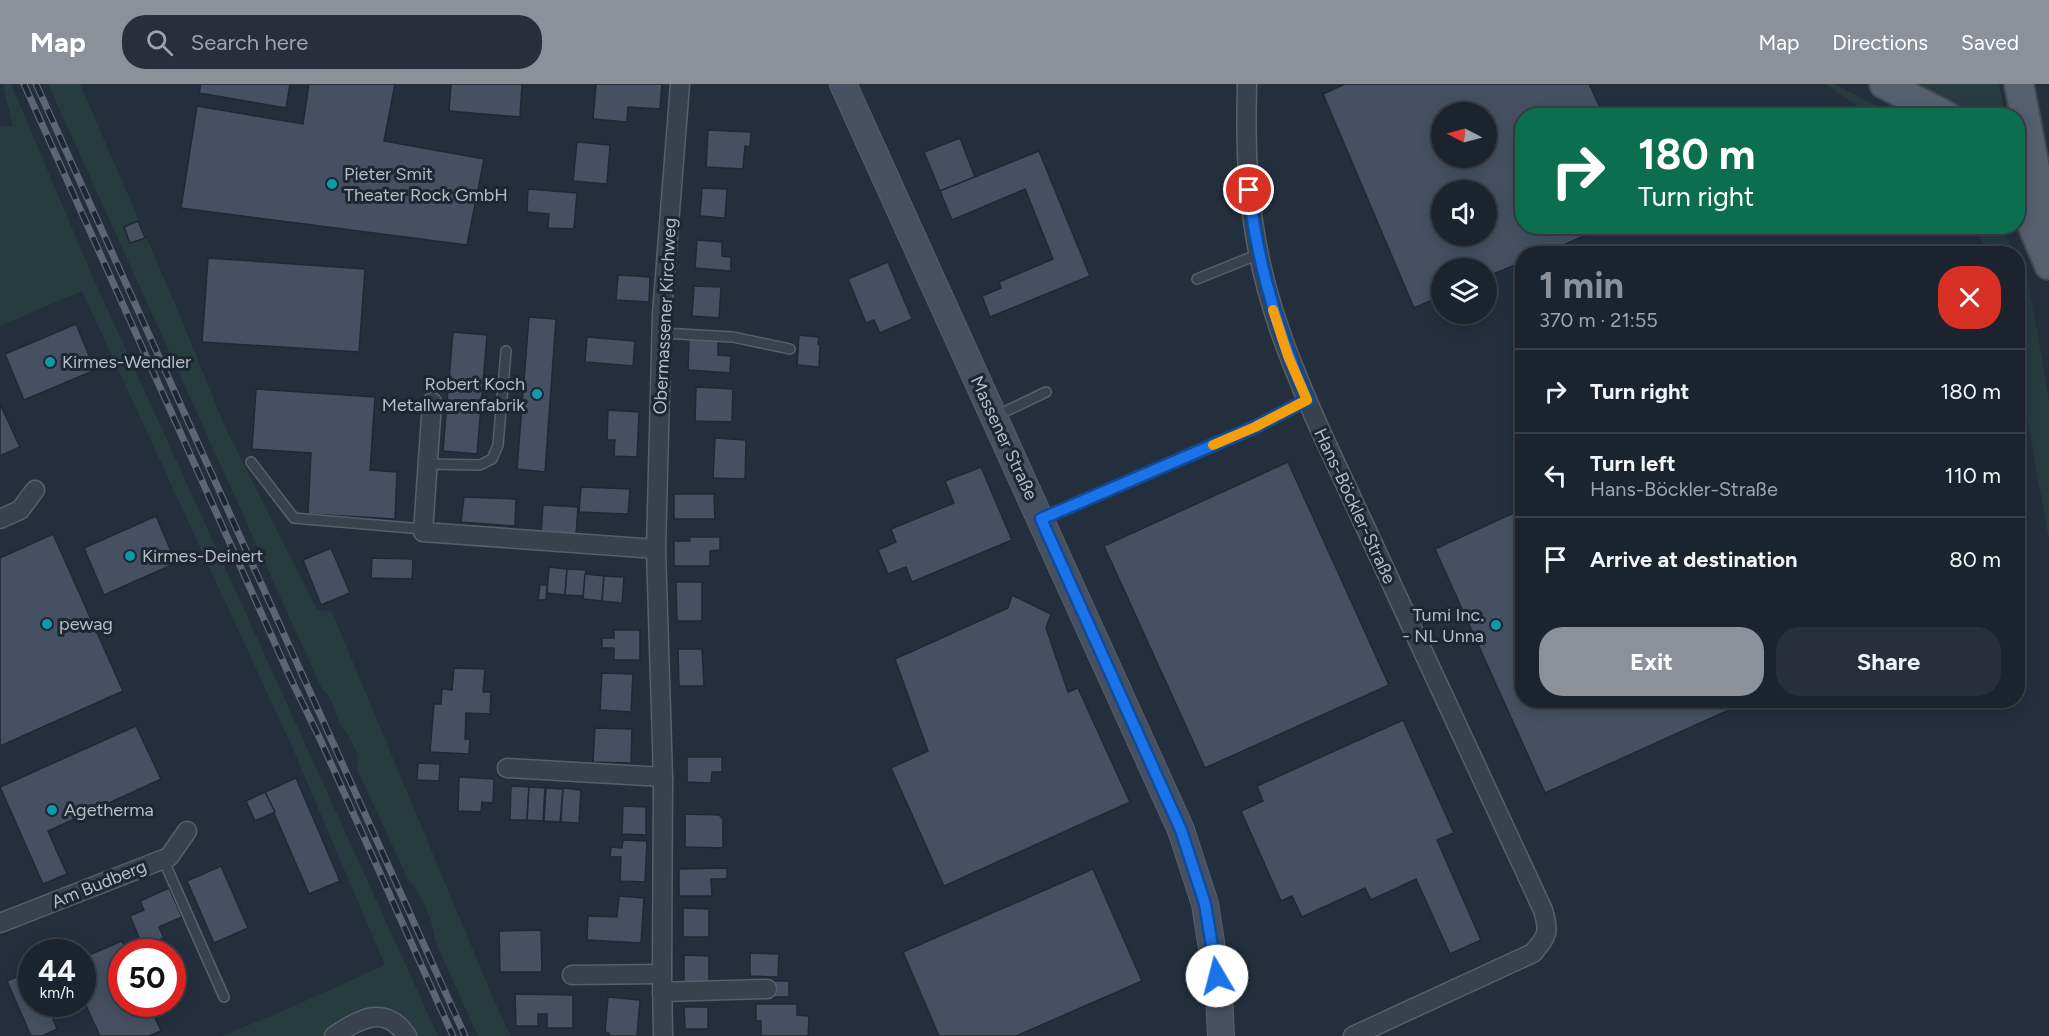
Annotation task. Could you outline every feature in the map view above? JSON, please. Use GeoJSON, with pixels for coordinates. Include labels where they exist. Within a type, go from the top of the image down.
{"type":"FeatureCollection","features":[{"type":"Feature","properties":{"kind":"main road","name":"Massener Straße"},"geometry":{"type":"LineString","coordinates":[[843,84],[1169,804],[1195,869],[1213,944],[1220,993],[1221,1036]]}},
{"type":"Feature","properties":{"kind":"main road"},"geometry":{"type":"LineString","coordinates":[[1884,84],[1931,108]]}},
{"type":"Feature","properties":{"kind":"main road"},"geometry":{"type":"LineString","coordinates":[[2019,84],[2024,108]]}},
{"type":"Feature","properties":{"kind":"main road"},"geometry":{"type":"LineString","coordinates":[[2025,116],[2049,243]]}},
{"type":"Feature","properties":{"kind":"main road"},"geometry":{"type":"LineString","coordinates":[[2025,210],[2049,265]]}},
{"type":"Feature","properties":{"kind":"street","name":"Obermassener Kirchweg"},"geometry":{"type":"LineString","coordinates":[[663,1036],[663,777],[656,549],[662,333],[680,84]]}},
{"type":"Feature","properties":{"kind":"street","name":"Hans-Böckler-Straße"},"geometry":{"type":"LineString","coordinates":[[1247,84],[1246,135],[1249,190],[1259,254],[1273,312],[1288,356],[1543,910],[1548,926],[1546,938],[1533,953],[1353,1036]]}},
{"type":"Feature","properties":{"kind":"street"},"geometry":{"type":"LineString","coordinates":[[432,402],[423,532],[656,549]]}},
{"type":"Feature","properties":{"kind":"street"},"geometry":{"type":"LineString","coordinates":[[0,519],[20,510],[35,490]]}},
{"type":"Feature","properties":{"kind":"street"},"geometry":{"type":"LineString","coordinates":[[507,768],[663,777]]}},
{"type":"Feature","properties":{"kind":"street","name":"Am Budberg"},"geometry":{"type":"LineString","coordinates":[[0,923],[164,859],[169,856],[187,831]]}},
{"type":"Feature","properties":{"kind":"street"},"geometry":{"type":"LineString","coordinates":[[572,975],[662,974]]}},
{"type":"Feature","properties":{"kind":"street"},"geometry":{"type":"LineString","coordinates":[[662,992],[767,989]]}},
{"type":"Feature","properties":{"kind":"street"},"geometry":{"type":"LineString","coordinates":[[334,1036],[362,1020],[375,1016],[392,1020],[407,1036]]}},
{"type":"Feature","properties":{"kind":"lane"},"geometry":{"type":"LineString","coordinates":[[1197,279],[1259,254]]}},
{"type":"Feature","properties":{"kind":"lane"},"geometry":{"type":"LineString","coordinates":[[662,333],[733,337],[790,349]]}},
{"type":"Feature","properties":{"kind":"lane"},"geometry":{"type":"LineString","coordinates":[[428,464],[472,466],[492,459],[498,445],[506,351]]}},
{"type":"Feature","properties":{"kind":"lane"},"geometry":{"type":"LineString","coordinates":[[994,417],[1046,392]]}},
{"type":"Feature","properties":{"kind":"lane"},"geometry":{"type":"LineString","coordinates":[[1041,519],[1255,427],[1307,400]]}},
{"type":"Feature","properties":{"kind":"lane"},"geometry":{"type":"LineString","coordinates":[[251,462],[294,518],[423,529]]}},
{"type":"Feature","properties":{"kind":"lane"},"geometry":{"type":"LineString","coordinates":[[164,859],[224,996]]}},
{"type":"Feature","properties":{"kind":"green space"},"geometry":{"type":"Polygon","coordinates":[[[3,84],[11,84],[91,273],[438,1036],[411,1036],[403,1017],[390,1009],[374,1008],[350,1018],[324,1036],[221,1036],[385,965],[293,749],[82,291],[0,326],[0,126],[13,126],[3,84]]]}},
{"type":"Feature","properties":{"kind":"green space"},"geometry":{"type":"Polygon","coordinates":[[[48,84],[80,84],[173,299],[226,429],[317,610],[332,612],[493,998],[511,1036],[478,1036],[435,941],[426,908],[407,877],[357,769],[358,755],[340,724],[330,698],[321,687],[48,84]]]}},
{"type":"Feature","properties":{"kind":"green space"},"geometry":{"type":"Polygon","coordinates":[[[1826,84],[1834,84],[1880,108],[1859,108],[1826,84]]]}},
{"type":"Feature","properties":{"kind":"green space"},"geometry":{"type":"Polygon","coordinates":[[[1903,84],[1999,84],[2004,108],[1946,108],[1903,84]]]}},
{"type":"Feature","properties":{"kind":"green space"},"geometry":{"type":"Polygon","coordinates":[[[1978,234],[2006,234],[2012,246],[1984,246],[1978,234]]]}},
{"type":"Feature","properties":{"kind":"green space"},"geometry":{"type":"Polygon","coordinates":[[[2025,272],[2049,399],[2049,540],[2025,407],[2025,272]]]}},
{"type":"Feature","properties":{"kind":"building"},"geometry":{"type":"Polygon","coordinates":[[[201,84],[290,84],[286,108],[199,93],[201,84]]]}},
{"type":"Feature","properties":{"kind":"building","name":"Pieter Smit Theater Rock GmbH"},"geometry":{"type":"Polygon","coordinates":[[[309,84],[395,84],[384,141],[484,159],[467,245],[181,208],[197,106],[303,124],[309,84]]]}},
{"type":"Feature","properties":{"kind":"building"},"geometry":{"type":"Polygon","coordinates":[[[451,84],[522,84],[520,117],[449,111],[451,84]]]}},
{"type":"Feature","properties":{"kind":"building"},"geometry":{"type":"Polygon","coordinates":[[[596,84],[662,84],[660,109],[628,107],[627,122],[593,119],[596,84]]]}},
{"type":"Feature","properties":{"kind":"building"},"geometry":{"type":"Polygon","coordinates":[[[1345,84],[1589,84],[1600,108],[1515,108],[1515,234],[1589,234],[1561,246],[1515,246],[1515,265],[1497,272],[1497,258],[1431,258],[1431,301],[1414,308],[1323,94],[1345,84]]]}},
{"type":"Feature","properties":{"kind":"building"},"geometry":{"type":"Polygon","coordinates":[[[708,130],[751,132],[750,147],[745,146],[743,169],[706,167],[708,130]]]}},
{"type":"Feature","properties":{"kind":"building"},"geometry":{"type":"Polygon","coordinates":[[[960,138],[975,177],[940,191],[924,152],[960,138]]]}},
{"type":"Feature","properties":{"kind":"building"},"geometry":{"type":"Polygon","coordinates":[[[577,142],[610,145],[607,184],[573,181],[577,142]]]}},
{"type":"Feature","properties":{"kind":"building"},"geometry":{"type":"Polygon","coordinates":[[[1039,151],[1090,276],[990,317],[982,296],[1001,288],[999,282],[1053,259],[1025,189],[952,220],[940,191],[1039,151]]]}},
{"type":"Feature","properties":{"kind":"building"},"geometry":{"type":"Polygon","coordinates":[[[702,188],[727,189],[725,218],[700,216],[702,188]]]}},
{"type":"Feature","properties":{"kind":"building"},"geometry":{"type":"Polygon","coordinates":[[[528,189],[577,193],[574,229],[548,228],[549,214],[527,212],[528,189]]]}},
{"type":"Feature","properties":{"kind":"building"},"geometry":{"type":"Polygon","coordinates":[[[138,221],[145,238],[130,243],[124,227],[138,221]]]}},
{"type":"Feature","properties":{"kind":"building"},"geometry":{"type":"Polygon","coordinates":[[[697,240],[722,242],[722,256],[731,257],[731,271],[695,268],[697,240]]]}},
{"type":"Feature","properties":{"kind":"building"},"geometry":{"type":"Polygon","coordinates":[[[208,258],[365,269],[359,352],[202,342],[208,258]]]}},
{"type":"Feature","properties":{"kind":"building"},"geometry":{"type":"Polygon","coordinates":[[[888,262],[912,319],[880,333],[874,320],[866,323],[848,279],[888,262]]]}},
{"type":"Feature","properties":{"kind":"building"},"geometry":{"type":"Polygon","coordinates":[[[618,275],[650,277],[649,302],[616,300],[618,275]]]}},
{"type":"Feature","properties":{"kind":"building"},"geometry":{"type":"Polygon","coordinates":[[[694,286],[721,287],[719,318],[692,316],[694,286]]]}},
{"type":"Feature","properties":{"kind":"building","name":"Robert Koch Metallwarenfabrik"},"geometry":{"type":"Polygon","coordinates":[[[529,317],[556,319],[545,472],[517,469],[529,317]]]}},
{"type":"Feature","properties":{"kind":"building","name":"Kirmes-Wendler"},"geometry":{"type":"Polygon","coordinates":[[[76,324],[95,370],[24,400],[5,354],[76,324]]]}},
{"type":"Feature","properties":{"kind":"building","name":"Robert Koch Metallwarenfabrik"},"geometry":{"type":"Polygon","coordinates":[[[453,332],[487,335],[477,454],[443,451],[453,332]]]}},
{"type":"Feature","properties":{"kind":"building"},"geometry":{"type":"Polygon","coordinates":[[[799,335],[819,337],[819,367],[797,365],[799,335]]]}},
{"type":"Feature","properties":{"kind":"building"},"geometry":{"type":"Polygon","coordinates":[[[587,337],[635,341],[633,366],[585,362],[587,337]]]}},
{"type":"Feature","properties":{"kind":"building"},"geometry":{"type":"Polygon","coordinates":[[[689,338],[718,340],[718,355],[731,356],[730,373],[688,370],[689,338]]]}},
{"type":"Feature","properties":{"kind":"building"},"geometry":{"type":"Polygon","coordinates":[[[696,387],[733,389],[732,422],[695,421],[696,387]]]}},
{"type":"Feature","properties":{"kind":"building"},"geometry":{"type":"Polygon","coordinates":[[[256,389],[375,397],[370,470],[397,472],[395,519],[308,514],[311,453],[252,449],[256,389]]]}},
{"type":"Feature","properties":{"kind":"building"},"geometry":{"type":"Polygon","coordinates":[[[0,404],[20,447],[0,456],[0,404]]]}},
{"type":"Feature","properties":{"kind":"building"},"geometry":{"type":"Polygon","coordinates":[[[608,410],[639,412],[637,457],[614,456],[615,440],[607,440],[608,410]]]}},
{"type":"Feature","properties":{"kind":"building"},"geometry":{"type":"Polygon","coordinates":[[[715,438],[746,440],[745,479],[713,478],[715,438]]]}},
{"type":"Feature","properties":{"kind":"building"},"geometry":{"type":"Polygon","coordinates":[[[1288,462],[1389,685],[1205,768],[1104,546],[1288,462]]]}},
{"type":"Feature","properties":{"kind":"building"},"geometry":{"type":"Polygon","coordinates":[[[981,467],[1012,540],[912,582],[906,567],[888,574],[878,550],[896,542],[891,529],[954,503],[945,481],[981,467]]]}},
{"type":"Feature","properties":{"kind":"building"},"geometry":{"type":"Polygon","coordinates":[[[581,487],[630,489],[628,514],[579,512],[581,487]]]}},
{"type":"Feature","properties":{"kind":"building"},"geometry":{"type":"Polygon","coordinates":[[[674,494],[714,494],[715,519],[674,519],[674,494]]]}},
{"type":"Feature","properties":{"kind":"building"},"geometry":{"type":"Polygon","coordinates":[[[464,497],[516,499],[515,526],[461,522],[464,497]]]}},
{"type":"Feature","properties":{"kind":"building"},"geometry":{"type":"Polygon","coordinates":[[[543,505],[578,507],[576,535],[541,533],[543,505]]]}},
{"type":"Feature","properties":{"kind":"building","name":"Tumi Inc. - NL Unna"},"geometry":{"type":"Polygon","coordinates":[[[1515,512],[1515,708],[1733,708],[1545,793],[1435,549],[1515,512]]]}},
{"type":"Feature","properties":{"kind":"building","name":"Kirmes-Deinert"},"geometry":{"type":"Polygon","coordinates":[[[156,516],[176,563],[104,595],[84,548],[156,516]]]}},
{"type":"Feature","properties":{"kind":"building","name":"pewag"},"geometry":{"type":"Polygon","coordinates":[[[53,534],[123,691],[0,746],[0,558],[53,534]]]}},
{"type":"Feature","properties":{"kind":"building"},"geometry":{"type":"Polygon","coordinates":[[[689,537],[720,537],[720,550],[710,551],[710,566],[674,566],[674,541],[690,541],[689,537]]]}},
{"type":"Feature","properties":{"kind":"building"},"geometry":{"type":"Polygon","coordinates":[[[331,548],[350,593],[321,605],[303,560],[331,548]]]}},
{"type":"Feature","properties":{"kind":"building"},"geometry":{"type":"Polygon","coordinates":[[[372,558],[413,559],[412,579],[371,578],[372,558]]]}},
{"type":"Feature","properties":{"kind":"building"},"geometry":{"type":"Polygon","coordinates":[[[549,567],[567,569],[565,595],[547,593],[549,567]]]}},
{"type":"Feature","properties":{"kind":"building"},"geometry":{"type":"Polygon","coordinates":[[[567,569],[586,570],[583,596],[565,595],[567,569]]]}},
{"type":"Feature","properties":{"kind":"building"},"geometry":{"type":"Polygon","coordinates":[[[585,574],[604,576],[602,601],[583,599],[585,574]]]}},
{"type":"Feature","properties":{"kind":"building"},"geometry":{"type":"Polygon","coordinates":[[[604,576],[624,577],[622,603],[602,601],[604,576]]]}},
{"type":"Feature","properties":{"kind":"building"},"geometry":{"type":"Polygon","coordinates":[[[676,582],[702,582],[702,621],[677,621],[676,582]]]}},
{"type":"Feature","properties":{"kind":"building"},"geometry":{"type":"Polygon","coordinates":[[[540,585],[547,585],[546,600],[538,600],[540,585]]]}},
{"type":"Feature","properties":{"kind":"building"},"geometry":{"type":"Polygon","coordinates":[[[1012,595],[1051,614],[1046,628],[1068,692],[1078,688],[1130,802],[944,886],[891,768],[928,751],[895,659],[1008,608],[1012,595]]]}},
{"type":"Feature","properties":{"kind":"building"},"geometry":{"type":"Polygon","coordinates":[[[614,630],[640,630],[640,660],[614,660],[614,648],[602,648],[602,638],[614,638],[614,630]]]}},
{"type":"Feature","properties":{"kind":"building"},"geometry":{"type":"Polygon","coordinates":[[[678,649],[702,649],[704,686],[679,686],[678,649]]]}},
{"type":"Feature","properties":{"kind":"building"},"geometry":{"type":"Polygon","coordinates":[[[454,668],[485,669],[483,692],[491,692],[490,714],[466,713],[465,739],[470,739],[469,754],[430,752],[434,704],[441,704],[442,689],[452,690],[454,668]]]}},
{"type":"Feature","properties":{"kind":"building"},"geometry":{"type":"Polygon","coordinates":[[[602,673],[633,674],[631,712],[600,710],[602,673]]]}},
{"type":"Feature","properties":{"kind":"building"},"geometry":{"type":"Polygon","coordinates":[[[1403,720],[1454,833],[1437,840],[1481,940],[1450,954],[1416,879],[1371,900],[1365,888],[1302,917],[1292,896],[1281,901],[1241,811],[1263,801],[1257,786],[1403,720]]]}},
{"type":"Feature","properties":{"kind":"building","name":"Agetherma"},"geometry":{"type":"Polygon","coordinates":[[[136,726],[161,779],[48,831],[67,874],[43,884],[0,787],[136,726]]]}},
{"type":"Feature","properties":{"kind":"building"},"geometry":{"type":"Polygon","coordinates":[[[595,728],[632,729],[631,763],[593,762],[595,728]]]}},
{"type":"Feature","properties":{"kind":"building"},"geometry":{"type":"Polygon","coordinates":[[[687,757],[722,757],[722,772],[712,772],[711,783],[687,782],[687,757]]]}},
{"type":"Feature","properties":{"kind":"building"},"geometry":{"type":"Polygon","coordinates":[[[418,763],[440,764],[439,781],[417,780],[418,763]]]}},
{"type":"Feature","properties":{"kind":"building"},"geometry":{"type":"Polygon","coordinates":[[[459,777],[494,779],[493,803],[482,802],[481,812],[458,811],[459,777]]]}},
{"type":"Feature","properties":{"kind":"building"},"geometry":{"type":"Polygon","coordinates":[[[296,778],[340,881],[309,894],[265,792],[296,778]]]}},
{"type":"Feature","properties":{"kind":"building"},"geometry":{"type":"Polygon","coordinates":[[[511,786],[529,787],[527,820],[510,820],[511,786]]]}},
{"type":"Feature","properties":{"kind":"building"},"geometry":{"type":"Polygon","coordinates":[[[529,787],[545,788],[543,821],[527,820],[529,787]]]}},
{"type":"Feature","properties":{"kind":"building"},"geometry":{"type":"Polygon","coordinates":[[[546,788],[563,789],[560,822],[544,821],[546,788]]]}},
{"type":"Feature","properties":{"kind":"building"},"geometry":{"type":"Polygon","coordinates":[[[563,788],[581,790],[579,823],[561,822],[563,788]]]}},
{"type":"Feature","properties":{"kind":"building"},"geometry":{"type":"Polygon","coordinates":[[[265,792],[275,812],[255,821],[246,801],[265,792]]]}},
{"type":"Feature","properties":{"kind":"building"},"geometry":{"type":"Polygon","coordinates":[[[623,806],[646,807],[646,835],[622,834],[623,806]]]}},
{"type":"Feature","properties":{"kind":"building"},"geometry":{"type":"Polygon","coordinates":[[[685,814],[719,815],[723,819],[723,848],[685,847],[685,814]]]}},
{"type":"Feature","properties":{"kind":"building"},"geometry":{"type":"Polygon","coordinates":[[[623,840],[647,841],[645,882],[620,881],[621,857],[610,857],[611,847],[622,848],[623,840]]]}},
{"type":"Feature","properties":{"kind":"building"},"geometry":{"type":"Polygon","coordinates":[[[221,866],[248,928],[214,943],[187,881],[221,866]]]}},
{"type":"Feature","properties":{"kind":"building"},"geometry":{"type":"Polygon","coordinates":[[[727,868],[727,879],[711,879],[712,896],[679,896],[679,869],[727,868]]]}},
{"type":"Feature","properties":{"kind":"building"},"geometry":{"type":"Polygon","coordinates":[[[1093,869],[1142,981],[1016,1036],[939,1036],[903,952],[1093,869]]]}},
{"type":"Feature","properties":{"kind":"building"},"geometry":{"type":"Polygon","coordinates":[[[169,888],[182,917],[159,927],[164,938],[140,939],[130,916],[144,910],[140,901],[169,888]]]}},
{"type":"Feature","properties":{"kind":"building"},"geometry":{"type":"Polygon","coordinates":[[[619,896],[644,898],[641,943],[587,940],[588,916],[617,917],[619,896]]]}},
{"type":"Feature","properties":{"kind":"building"},"geometry":{"type":"Polygon","coordinates":[[[683,908],[709,909],[709,937],[683,937],[683,908]]]}},
{"type":"Feature","properties":{"kind":"building"},"geometry":{"type":"Polygon","coordinates":[[[541,930],[542,972],[500,972],[499,931],[541,930]]]}},
{"type":"Feature","properties":{"kind":"building"},"geometry":{"type":"Polygon","coordinates":[[[108,947],[108,1017],[155,1017],[161,1031],[149,1036],[100,1036],[91,1017],[96,1017],[96,952],[108,947]]]}},
{"type":"Feature","properties":{"kind":"building"},"geometry":{"type":"Polygon","coordinates":[[[750,953],[779,954],[778,977],[750,976],[750,953]]]}},
{"type":"Feature","properties":{"kind":"building"},"geometry":{"type":"Polygon","coordinates":[[[684,955],[709,956],[709,985],[684,985],[684,955]]]}},
{"type":"Feature","properties":{"kind":"building"},"geometry":{"type":"Polygon","coordinates":[[[18,976],[18,1006],[7,981],[18,976]]]}},
{"type":"Feature","properties":{"kind":"building"},"geometry":{"type":"Polygon","coordinates":[[[773,981],[789,981],[789,997],[773,997],[773,981]]]}},
{"type":"Feature","properties":{"kind":"building"},"geometry":{"type":"Polygon","coordinates":[[[515,994],[573,995],[573,1028],[547,1028],[547,1014],[538,1014],[538,1026],[516,1026],[515,994]]]}},
{"type":"Feature","properties":{"kind":"building"},"geometry":{"type":"Polygon","coordinates":[[[608,997],[640,1000],[637,1036],[609,1036],[609,1033],[605,1032],[608,997]]]}},
{"type":"Feature","properties":{"kind":"building"},"geometry":{"type":"Polygon","coordinates":[[[756,1004],[797,1004],[797,1015],[809,1016],[808,1036],[761,1036],[761,1021],[756,1021],[756,1004]]]}},
{"type":"Feature","properties":{"kind":"building"},"geometry":{"type":"Polygon","coordinates":[[[684,1007],[708,1007],[708,1029],[685,1029],[684,1007]]]}},
{"type":"Feature","properties":{"kind":"building"},"geometry":{"type":"Polygon","coordinates":[[[23,1017],[52,1017],[57,1029],[42,1036],[31,1036],[23,1017]]]}},
{"type":"Feature","properties":{"kind":"railway"},"geometry":{"type":"LineString","coordinates":[[24,84],[453,1036]]}},
{"type":"Feature","properties":{"kind":"railway"},"geometry":{"type":"LineString","coordinates":[[36,84],[465,1036]]}},
{"type":"Feature","properties":{"kind":"slow traffic"},"geometry":{"type":"LineString","coordinates":[[1213,445],[1255,427],[1307,400],[1288,356],[1273,310]]}},
{"type":"Feature","properties":{"kind":"place","name":"Pieter Smit Theater Rock GmbH"},"geometry":{"type":"Point","coordinates":[332,184]}},
{"type":"Feature","properties":{"kind":"place","name":"Kirmes-Wendler"},"geometry":{"type":"Point","coordinates":[50,362]}},
{"type":"Feature","properties":{"kind":"place","name":"Robert Koch Metallwarenfabrik"},"geometry":{"type":"Point","coordinates":[537,394]}},
{"type":"Feature","properties":{"kind":"place","name":"Kirmes-Deinert"},"geometry":{"type":"Point","coordinates":[130,556]}},
{"type":"Feature","properties":{"kind":"place","name":"pewag"},"geometry":{"type":"Point","coordinates":[47,624]}},
{"type":"Feature","properties":{"kind":"place","name":"Tumi Inc. - NL Unna"},"geometry":{"type":"Point","coordinates":[1496,625]}},
{"type":"Feature","properties":{"kind":"place","name":"Agetherma"},"geometry":{"type":"Point","coordinates":[52,810]}},
{"type":"Feature","properties":{"kind":"route"},"geometry":{"type":"LineString","coordinates":[[1217,976],[1205,904],[1181,830],[1041,519],[1255,427],[1307,400],[1288,356],[1273,312],[1259,254],[1249,190]]}}]}
